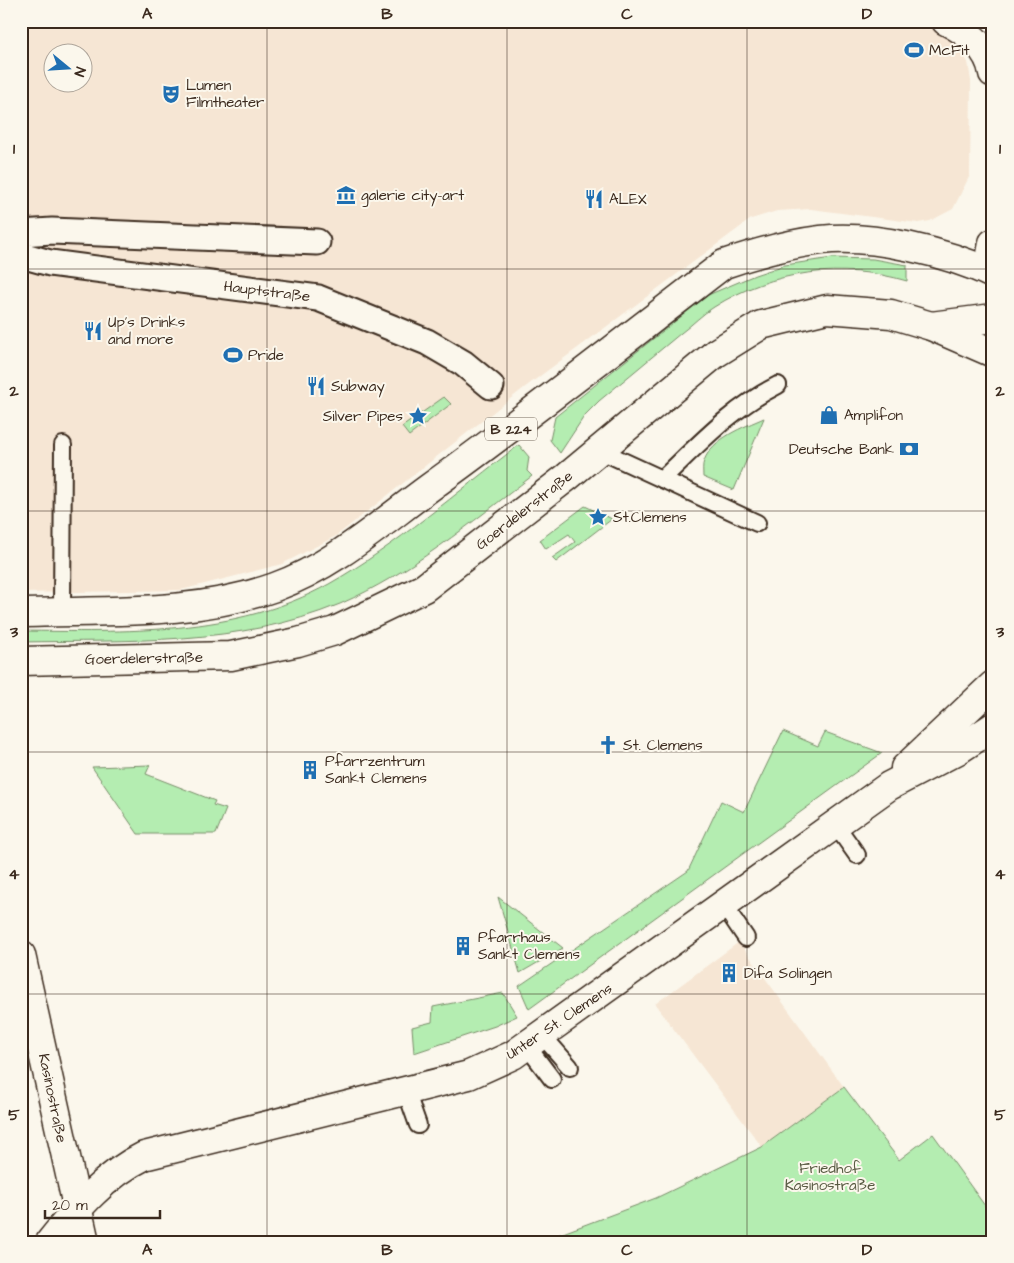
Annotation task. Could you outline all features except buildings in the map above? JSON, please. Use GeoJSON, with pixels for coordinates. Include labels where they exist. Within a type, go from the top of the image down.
{"type":"FeatureCollection","features":[{"type":"Feature","properties":{"kind":"main road"},"geometry":{"type":"LineString","coordinates":[[946,21],[972,36],[982,47],[993,73]]}},
{"type":"Feature","properties":{"kind":"main road","name":"B 224"},"geometry":{"type":"LineString","coordinates":[[21,613],[160,610],[230,600],[276,586],[330,560],[521,422],[724,264],[762,251],[822,240],[842,239],[917,248],[991,275]]}},
{"type":"Feature","properties":{"kind":"main road"},"geometry":{"type":"LineString","coordinates":[[991,275],[993,243]]}},
{"type":"Feature","properties":{"kind":"main road","name":"Goerdelerstraße"},"geometry":{"type":"LineString","coordinates":[[21,661],[231,656],[298,642],[335,631],[424,588],[599,450],[716,353],[760,325],[818,311],[849,309],[891,314],[932,326],[993,353]]}},
{"type":"Feature","properties":{"kind":"main road"},"geometry":{"type":"LineString","coordinates":[[932,326],[993,318]]}},
{"type":"Feature","properties":{"kind":"main road","name":"Unter St. Clemens"},"geometry":{"type":"LineString","coordinates":[[888,786],[944,729],[993,685]]}},
{"type":"Feature","properties":{"kind":"main road","name":"Unter St. Clemens"},"geometry":{"type":"LineString","coordinates":[[50,1242],[78,1207],[123,1166],[144,1156],[469,1076],[513,1055],[888,786],[958,750],[993,727]]}},
{"type":"Feature","properties":{"kind":"main road","name":"Kasinostraße"},"geometry":{"type":"LineString","coordinates":[[21,955],[85,1242]]}},
{"type":"Feature","properties":{"kind":"street"},"geometry":{"type":"LineString","coordinates":[[21,233],[52,231],[317,242]]}},
{"type":"Feature","properties":{"kind":"street","name":"Hauptstraße"},"geometry":{"type":"LineString","coordinates":[[21,255],[50,263],[318,298],[427,342],[463,362],[492,386]]}},
{"type":"Feature","properties":{"kind":"lane"},"geometry":{"type":"LineString","coordinates":[[662,479],[728,416],[745,403],[778,385]]}},
{"type":"Feature","properties":{"kind":"lane"},"geometry":{"type":"LineString","coordinates":[[62,612],[64,445]]}},
{"type":"Feature","properties":{"kind":"lane"},"geometry":{"type":"LineString","coordinates":[[599,450],[757,523]]}},
{"type":"Feature","properties":{"kind":"lane"},"geometry":{"type":"LineString","coordinates":[[835,824],[857,855]]}},
{"type":"Feature","properties":{"kind":"lane"},"geometry":{"type":"LineString","coordinates":[[723,904],[746,938]]}},
{"type":"Feature","properties":{"kind":"lane"},"geometry":{"type":"LineString","coordinates":[[535,1041],[570,1067]]}},
{"type":"Feature","properties":{"kind":"lane"},"geometry":{"type":"LineString","coordinates":[[535,1041],[552,1079]]}},
{"type":"Feature","properties":{"kind":"lane"},"geometry":{"type":"LineString","coordinates":[[406,1091],[418,1125]]}},
{"type":"Feature","properties":{"kind":"shaded area"},"geometry":{"type":"Polygon","coordinates":[[[21,21],[929,21],[945,29],[968,62],[971,81],[970,175],[953,209],[930,221],[918,223],[811,209],[777,211],[751,219],[524,388],[336,536],[282,564],[181,590],[21,593],[21,21]]]}},
{"type":"Feature","properties":{"kind":"shaded area"},"geometry":{"type":"Polygon","coordinates":[[[739,942],[844,1087],[762,1147],[655,1004],[739,942]]]}},
{"type":"Feature","properties":{"kind":"green space"},"geometry":{"type":"Polygon","coordinates":[[[832,258],[873,259],[907,265],[907,281],[882,275],[833,271],[783,278],[736,294],[705,313],[599,401],[585,415],[560,453],[550,440],[555,417],[708,295],[755,275],[785,265],[832,258]]]}},
{"type":"Feature","properties":{"kind":"green space"},"geometry":{"type":"Polygon","coordinates":[[[444,397],[451,404],[409,436],[402,427],[444,397]]]}},
{"type":"Feature","properties":{"kind":"green space"},"geometry":{"type":"Polygon","coordinates":[[[764,418],[734,490],[703,477],[703,463],[714,446],[738,429],[764,418]]]}},
{"type":"Feature","properties":{"kind":"green space"},"geometry":{"type":"Polygon","coordinates":[[[519,445],[529,457],[527,471],[532,476],[416,562],[366,592],[340,604],[302,618],[223,634],[142,640],[21,642],[21,631],[100,631],[179,627],[218,622],[256,613],[293,601],[329,584],[378,553],[519,445]]]}},
{"type":"Feature","properties":{"kind":"green space"},"geometry":{"type":"Polygon","coordinates":[[[585,506],[612,519],[556,562],[552,558],[575,542],[569,534],[546,549],[540,540],[585,506]]]}},
{"type":"Feature","properties":{"kind":"green space"},"geometry":{"type":"Polygon","coordinates":[[[783,731],[818,746],[825,732],[882,753],[529,1009],[519,986],[688,871],[721,801],[744,812],[783,731]]]}},
{"type":"Feature","properties":{"kind":"green space"},"geometry":{"type":"Polygon","coordinates":[[[150,765],[146,774],[215,801],[213,805],[226,809],[216,834],[138,834],[92,767],[150,765]]]}},
{"type":"Feature","properties":{"kind":"green space"},"geometry":{"type":"Polygon","coordinates":[[[498,897],[563,948],[520,973],[498,897]]]}},
{"type":"Feature","properties":{"kind":"green space"},"geometry":{"type":"Polygon","coordinates":[[[503,993],[517,1016],[495,1026],[414,1053],[412,1027],[432,1022],[433,1007],[503,993]]]}},
{"type":"Feature","properties":{"kind":"green space","name":"Friedhof Kasinostraße"},"geometry":{"type":"Polygon","coordinates":[[[844,1087],[899,1160],[933,1134],[993,1217],[993,1242],[539,1242],[656,1198],[762,1147],[844,1087]]]}},
{"type":"Feature","properties":{"kind":"place","name":"McFit"},"geometry":{"type":"Point","coordinates":[914,50]}},
{"type":"Feature","properties":{"kind":"place","name":"Lumen Filmtheater"},"geometry":{"type":"Point","coordinates":[171,94]}},
{"type":"Feature","properties":{"kind":"place","name":"galerie city-art"},"geometry":{"type":"Point","coordinates":[346,195]}},
{"type":"Feature","properties":{"kind":"place","name":"ALEX"},"geometry":{"type":"Point","coordinates":[594,199]}},
{"type":"Feature","properties":{"kind":"place","name":"Up's Drinks and more"},"geometry":{"type":"Point","coordinates":[93,331]}},
{"type":"Feature","properties":{"kind":"place","name":"Pride"},"geometry":{"type":"Point","coordinates":[233,355]}},
{"type":"Feature","properties":{"kind":"place","name":"Subway"},"geometry":{"type":"Point","coordinates":[316,386]}},
{"type":"Feature","properties":{"kind":"place","name":"Amplifon"},"geometry":{"type":"Point","coordinates":[829,415]}},
{"type":"Feature","properties":{"kind":"place","name":"Silver Pipes"},"geometry":{"type":"Point","coordinates":[418,416]}},
{"type":"Feature","properties":{"kind":"place","name":"Deutsche Bank"},"geometry":{"type":"Point","coordinates":[909,449]}},
{"type":"Feature","properties":{"kind":"place","name":"St.Clemens"},"geometry":{"type":"Point","coordinates":[598,517]}},
{"type":"Feature","properties":{"kind":"place","name":"St. Clemens"},"geometry":{"type":"Point","coordinates":[608,745]}},
{"type":"Feature","properties":{"kind":"place","name":"Pfarrzentrum Sankt Clemens"},"geometry":{"type":"Point","coordinates":[310,770]}},
{"type":"Feature","properties":{"kind":"place","name":"Pfarrhaus Sankt Clemens"},"geometry":{"type":"Point","coordinates":[463,946]}},
{"type":"Feature","properties":{"kind":"place","name":"Difa Solingen"},"geometry":{"type":"Point","coordinates":[729,973]}}]}
